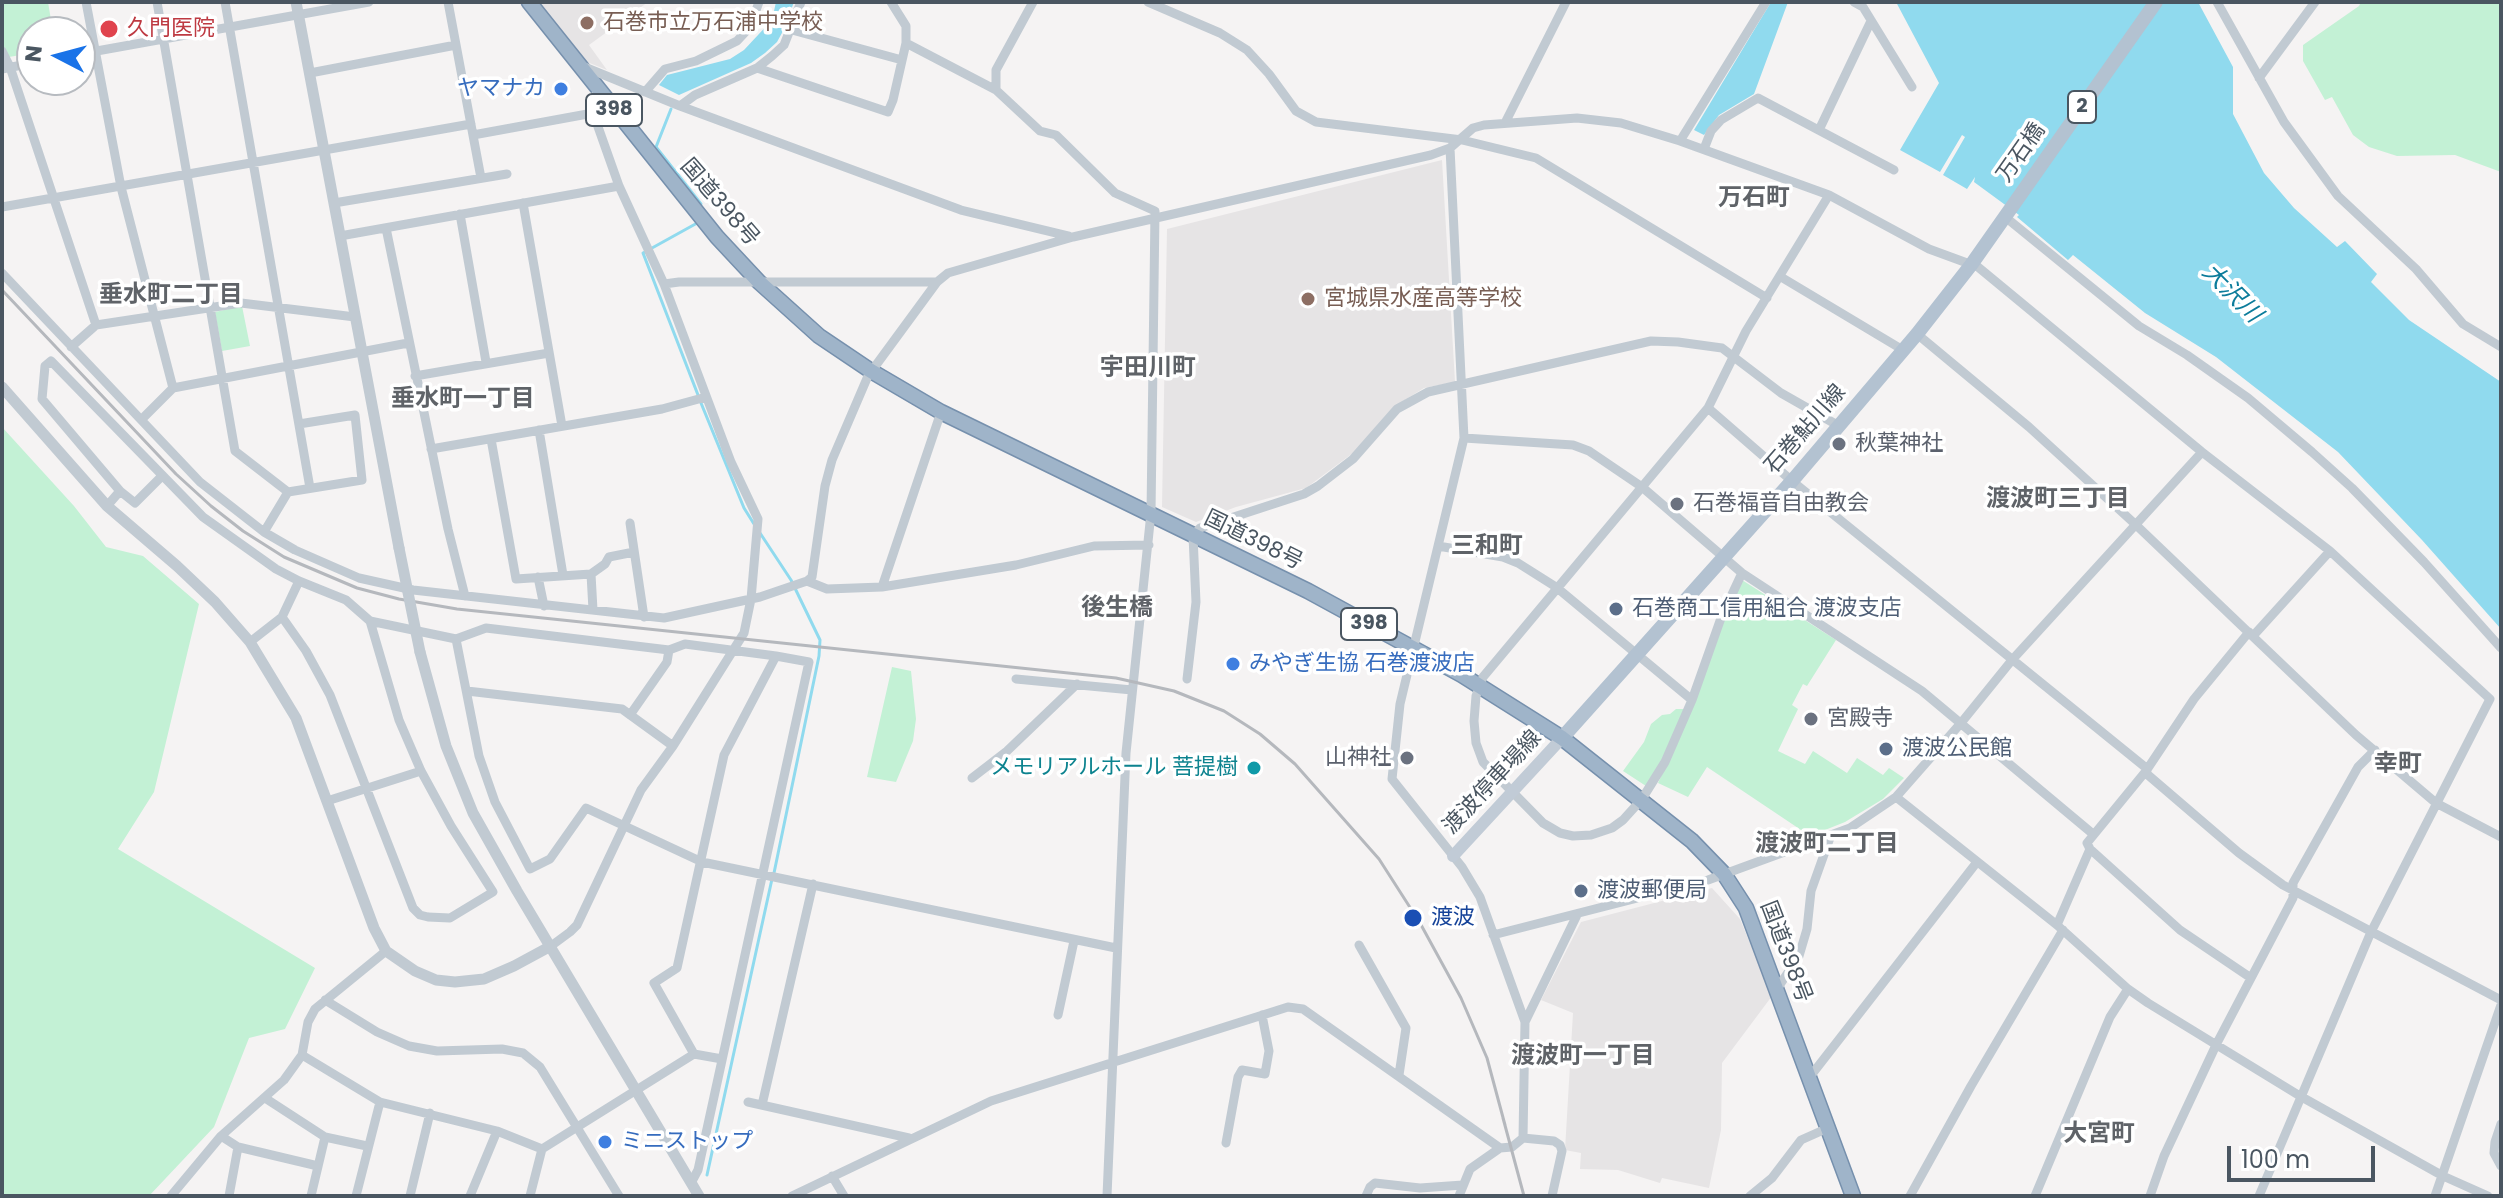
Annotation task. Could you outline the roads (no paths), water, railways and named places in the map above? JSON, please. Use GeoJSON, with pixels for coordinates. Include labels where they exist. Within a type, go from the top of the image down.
{"type":"FeatureCollection","features":[{"type":"Feature","properties":{"kind":"highway","name":"国道398号"},"geometry":{"type":"LineString","coordinates":[[529,2],[702,220],[759,282],[819,336],[941,412],[1308,591],[1479,686],[1562,738],[1692,841],[1724,874],[1746,908],[1853,1196]]}},
{"type":"Feature","properties":{"kind":"main road","name":"万石橋"},"geometry":{"type":"LineString","coordinates":[[2006,214],[2156,2]]}},
{"type":"Feature","properties":{"kind":"main road","name":"石巻鮎川線"},"geometry":{"type":"LineString","coordinates":[[1562,738],[1792,481],[1917,334],[2006,214]]}},
{"type":"Feature","properties":{"kind":"main road","name":"渡波停車場線"},"geometry":{"type":"LineString","coordinates":[[1453,856],[1562,738]]}},
{"type":"Feature","properties":{"kind":"street"},"geometry":{"type":"LineString","coordinates":[[157,2],[235,451],[288,492],[362,480],[355,415],[299,424]]}},
{"type":"Feature","properties":{"kind":"street"},"geometry":{"type":"LineString","coordinates":[[225,2],[310,488]]}},
{"type":"Feature","properties":{"kind":"street"},"geometry":{"type":"LineString","coordinates":[[296,2],[399,548],[420,652],[446,746],[468,803],[517,891],[699,1196]]}},
{"type":"Feature","properties":{"kind":"street"},"geometry":{"type":"LineString","coordinates":[[173,388],[121,187],[96,52],[369,2]]}},
{"type":"Feature","properties":{"kind":"street"},"geometry":{"type":"LineString","coordinates":[[448,2],[481,178]]}},
{"type":"Feature","properties":{"kind":"street"},"geometry":{"type":"LineString","coordinates":[[645,92],[665,69],[696,61],[737,41],[750,27],[759,2]]}},
{"type":"Feature","properties":{"kind":"street"},"geometry":{"type":"LineString","coordinates":[[680,106],[695,95],[757,68],[784,45],[801,2]]}},
{"type":"Feature","properties":{"kind":"street"},"geometry":{"type":"LineString","coordinates":[[757,68],[888,112],[906,43],[906,26],[891,2]]}},
{"type":"Feature","properties":{"kind":"street"},"geometry":{"type":"LineString","coordinates":[[996,90],[996,70],[1033,2]]}},
{"type":"Feature","properties":{"kind":"street"},"geometry":{"type":"LineString","coordinates":[[1148,2],[1164,5],[1247,50],[1296,111],[1316,122],[1462,140],[1544,161],[1767,298]]}},
{"type":"Feature","properties":{"kind":"street"},"geometry":{"type":"LineString","coordinates":[[1505,123],[1566,2]]}},
{"type":"Feature","properties":{"kind":"street"},"geometry":{"type":"LineString","coordinates":[[1680,141],[1766,2]]}},
{"type":"Feature","properties":{"kind":"street"},"geometry":{"type":"LineString","coordinates":[[1854,2],[1863,7],[1912,87]]}},
{"type":"Feature","properties":{"kind":"street"},"geometry":{"type":"LineString","coordinates":[[2217,2],[2284,122],[2338,196],[2416,269],[2463,324],[2501,347]]}},
{"type":"Feature","properties":{"kind":"street"},"geometry":{"type":"LineString","coordinates":[[2259,78],[2315,2]]}},
{"type":"Feature","properties":{"kind":"street"},"geometry":{"type":"LineString","coordinates":[[1819,130],[1871,21]]}},
{"type":"Feature","properties":{"kind":"street"},"geometry":{"type":"LineString","coordinates":[[792,30],[902,60]]}},
{"type":"Feature","properties":{"kind":"street"},"geometry":{"type":"LineString","coordinates":[[906,43],[996,90],[1040,131],[1056,135],[1115,193],[1155,211],[1151,513],[1126,753],[1107,1196]]}},
{"type":"Feature","properties":{"kind":"street"},"geometry":{"type":"LineString","coordinates":[[310,73],[456,45]]}},
{"type":"Feature","properties":{"kind":"street"},"geometry":{"type":"LineString","coordinates":[[2,51],[96,325]]}},
{"type":"Feature","properties":{"kind":"street"},"geometry":{"type":"LineString","coordinates":[[579,64],[680,106],[961,210],[1073,237]]}},
{"type":"Feature","properties":{"kind":"street"},"geometry":{"type":"LineString","coordinates":[[2,387],[107,506],[215,602],[250,642],[296,718],[374,928],[386,951],[415,971],[436,980],[484,979],[514,966],[551,946],[577,925],[641,790],[735,650],[744,633],[751,599],[757,528],[702,399],[664,284],[619,186],[591,107],[598,89]]}},
{"type":"Feature","properties":{"kind":"street"},"geometry":{"type":"LineString","coordinates":[[1704,149],[1711,131],[1721,120],[1758,98],[1894,170]]}},
{"type":"Feature","properties":{"kind":"street"},"geometry":{"type":"LineString","coordinates":[[473,135],[593,113]]}},
{"type":"Feature","properties":{"kind":"street"},"geometry":{"type":"LineString","coordinates":[[2,273],[200,482],[264,532],[295,550],[359,578],[413,590],[664,618],[751,599],[799,584],[815,571],[825,486],[832,460],[871,371],[937,282],[948,273],[1073,237],[1450,148],[1478,126],[1505,123],[1577,118],[1607,120],[1704,149],[1829,195],[1929,249],[1978,267],[2202,452],[2330,551],[2490,699],[2371,932],[2259,1196]]}},
{"type":"Feature","properties":{"kind":"street"},"geometry":{"type":"LineString","coordinates":[[2,207],[471,124]]}},
{"type":"Feature","properties":{"kind":"street"},"geometry":{"type":"LineString","coordinates":[[1450,148],[1464,438],[1400,704],[1392,779],[1453,856],[1480,897],[1525,1022],[1523,1138]]}},
{"type":"Feature","properties":{"kind":"street"},"geometry":{"type":"LineString","coordinates":[[334,203],[507,174]]}},
{"type":"Feature","properties":{"kind":"street"},"geometry":{"type":"LineString","coordinates":[[340,236],[619,186]]}},
{"type":"Feature","properties":{"kind":"street"},"geometry":{"type":"LineString","coordinates":[[1742,573],[1721,618],[1692,700],[1665,762],[1642,799],[1623,820],[1612,828],[1591,835],[1560,833],[1543,823],[1483,762],[1476,743],[1474,721],[1483,677],[1708,408],[1733,354],[1829,195]]}},
{"type":"Feature","properties":{"kind":"street"},"geometry":{"type":"LineString","coordinates":[[523,203],[562,426]]}},
{"type":"Feature","properties":{"kind":"street"},"geometry":{"type":"LineString","coordinates":[[460,214],[486,362]]}},
{"type":"Feature","properties":{"kind":"street"},"geometry":{"type":"LineString","coordinates":[[2006,214],[2139,326],[2248,398],[2312,452],[2414,551],[2501,648]]}},
{"type":"Feature","properties":{"kind":"street"},"geometry":{"type":"LineString","coordinates":[[386,228],[415,376],[465,596]]}},
{"type":"Feature","properties":{"kind":"street"},"geometry":{"type":"LineString","coordinates":[[1781,277],[1903,350]]}},
{"type":"Feature","properties":{"kind":"street"},"geometry":{"type":"LineString","coordinates":[[664,284],[937,282]]}},
{"type":"Feature","properties":{"kind":"street"},"geometry":{"type":"LineString","coordinates":[[71,347],[96,325],[241,303],[355,317]]}},
{"type":"Feature","properties":{"kind":"street"},"geometry":{"type":"LineString","coordinates":[[1917,334],[2029,427],[2375,750],[2436,803],[2501,837]]}},
{"type":"Feature","properties":{"kind":"street"},"geometry":{"type":"LineString","coordinates":[[1187,679],[1196,602],[1193,536],[1200,528],[1304,494],[1318,486],[1353,459],[1397,409],[1428,392],[1651,341],[1722,348],[1781,393],[1839,426]]}},
{"type":"Feature","properties":{"kind":"street"},"geometry":{"type":"LineString","coordinates":[[142,419],[173,388],[408,343]]}},
{"type":"Feature","properties":{"kind":"street"},"geometry":{"type":"LineString","coordinates":[[415,376],[549,353]]}},
{"type":"Feature","properties":{"kind":"street"},"geometry":{"type":"LineString","coordinates":[[161,477],[135,503],[120,491],[42,399],[45,366],[51,361],[203,517],[299,581],[346,600],[370,621],[456,639],[486,628],[669,650],[685,644],[809,662],[698,1170],[691,1183]]}},
{"type":"Feature","properties":{"kind":"street"},"geometry":{"type":"LineString","coordinates":[[431,449],[702,399]]}},
{"type":"Feature","properties":{"kind":"street"},"geometry":{"type":"LineString","coordinates":[[1708,408],[1792,481],[2146,771],[2239,853],[2293,890],[2501,1003],[2435,1196]]}},
{"type":"Feature","properties":{"kind":"street"},"geometry":{"type":"LineString","coordinates":[[882,587],[941,412]]}},
{"type":"Feature","properties":{"kind":"street"},"geometry":{"type":"LineString","coordinates":[[539,430],[563,575]]}},
{"type":"Feature","properties":{"kind":"street"},"geometry":{"type":"LineString","coordinates":[[1464,438],[1573,445],[1589,451],[1642,487],[1742,573],[1922,691],[2093,834]]}},
{"type":"Feature","properties":{"kind":"street"},"geometry":{"type":"LineString","coordinates":[[491,439],[516,579],[591,574],[609,557],[634,552]]}},
{"type":"Feature","properties":{"kind":"street"},"geometry":{"type":"LineString","coordinates":[[1493,935],[1724,874],[1850,828],[1896,797],[2012,660],[2202,452]]}},
{"type":"Feature","properties":{"kind":"street"},"geometry":{"type":"LineString","coordinates":[[107,506],[120,491]]}},
{"type":"Feature","properties":{"kind":"street"},"geometry":{"type":"LineString","coordinates":[[264,532],[288,492]]}},
{"type":"Feature","properties":{"kind":"street"},"geometry":{"type":"LineString","coordinates":[[630,523],[644,617]]}},
{"type":"Feature","properties":{"kind":"street"},"geometry":{"type":"LineString","coordinates":[[799,584],[827,589],[882,587],[1016,565],[1094,546],[1149,545]]}},
{"type":"Feature","properties":{"kind":"street"},"geometry":{"type":"LineString","coordinates":[[1438,546],[1503,557],[1518,563],[1556,587],[1692,700]]}},
{"type":"Feature","properties":{"kind":"street"},"geometry":{"type":"LineString","coordinates":[[2251,978],[2180,930],[2087,843],[2146,771],[2194,699],[2330,551]]}},
{"type":"Feature","properties":{"kind":"street"},"geometry":{"type":"LineString","coordinates":[[591,574],[593,610]]}},
{"type":"Feature","properties":{"kind":"street"},"geometry":{"type":"LineString","coordinates":[[538,577],[544,606]]}},
{"type":"Feature","properties":{"kind":"street"},"geometry":{"type":"LineString","coordinates":[[250,642],[282,617],[299,581]]}},
{"type":"Feature","properties":{"kind":"street"},"geometry":{"type":"LineString","coordinates":[[282,617],[306,651],[330,695],[413,908],[420,915],[450,918],[493,892],[421,771],[399,720],[370,621]]}},
{"type":"Feature","properties":{"kind":"street"},"geometry":{"type":"LineString","coordinates":[[456,639],[479,756],[495,802],[530,869],[550,859],[586,808],[702,862],[1116,948]]}},
{"type":"Feature","properties":{"kind":"street"},"geometry":{"type":"LineString","coordinates":[[630,715],[667,662],[669,650]]}},
{"type":"Feature","properties":{"kind":"street"},"geometry":{"type":"LineString","coordinates":[[694,1054],[654,983],[677,968],[724,755],[776,656]]}},
{"type":"Feature","properties":{"kind":"street"},"geometry":{"type":"LineString","coordinates":[[1016,679],[1132,690]]}},
{"type":"Feature","properties":{"kind":"street"},"geometry":{"type":"LineString","coordinates":[[972,778],[1007,751],[1077,684]]}},
{"type":"Feature","properties":{"kind":"street"},"geometry":{"type":"LineString","coordinates":[[467,691],[614,707],[673,746]]}},
{"type":"Feature","properties":{"kind":"street"},"geometry":{"type":"LineString","coordinates":[[2150,1196],[2164,1156],[2217,1043],[2293,898],[2293,883],[2358,767],[2375,750]]}},
{"type":"Feature","properties":{"kind":"street"},"geometry":{"type":"LineString","coordinates":[[327,801],[421,771]]}},
{"type":"Feature","properties":{"kind":"street"},"geometry":{"type":"LineString","coordinates":[[1896,797],[2060,928],[2128,989],[2300,1096],[2443,1176],[2488,1196]]}},
{"type":"Feature","properties":{"kind":"street"},"geometry":{"type":"LineString","coordinates":[[1777,989],[1799,956],[1807,929],[1811,891],[1831,835]]}},
{"type":"Feature","properties":{"kind":"street"},"geometry":{"type":"LineString","coordinates":[[1910,1196],[2060,928],[2090,849]]}},
{"type":"Feature","properties":{"kind":"street"},"geometry":{"type":"LineString","coordinates":[[1809,1078],[1977,862]]}},
{"type":"Feature","properties":{"kind":"street"},"geometry":{"type":"LineString","coordinates":[[762,1105],[813,884]]}},
{"type":"Feature","properties":{"kind":"street"},"geometry":{"type":"LineString","coordinates":[[1525,1022],[1577,915]]}},
{"type":"Feature","properties":{"kind":"street"},"geometry":{"type":"LineString","coordinates":[[1058,1015],[1074,941]]}},
{"type":"Feature","properties":{"kind":"street"},"geometry":{"type":"LineString","coordinates":[[1359,945],[1406,1028],[1399,1075]]}},
{"type":"Feature","properties":{"kind":"street"},"geometry":{"type":"LineString","coordinates":[[171,1196],[221,1136],[284,1080],[302,1055],[308,1022],[315,1009],[386,951]]}},
{"type":"Feature","properties":{"kind":"street"},"geometry":{"type":"LineString","coordinates":[[2035,1196],[2110,1017],[2128,989]]}},
{"type":"Feature","properties":{"kind":"street"},"geometry":{"type":"LineString","coordinates":[[325,1000],[377,1032],[409,1046],[437,1051],[513,1049],[523,1053],[540,1067],[619,1196]]}},
{"type":"Feature","properties":{"kind":"street"},"geometry":{"type":"LineString","coordinates":[[792,1196],[991,1101],[1288,1007],[1303,1009],[1500,1148]]}},
{"type":"Feature","properties":{"kind":"street"},"geometry":{"type":"LineString","coordinates":[[1226,1143],[1238,1077],[1242,1070],[1265,1074],[1269,1051],[1262,1015]]}},
{"type":"Feature","properties":{"kind":"street"},"geometry":{"type":"LineString","coordinates":[[530,1196],[542,1149],[694,1054],[722,1059]]}},
{"type":"Feature","properties":{"kind":"street"},"geometry":{"type":"LineString","coordinates":[[302,1055],[380,1102],[497,1131],[542,1149]]}},
{"type":"Feature","properties":{"kind":"street"},"geometry":{"type":"LineString","coordinates":[[265,1098],[325,1137],[367,1146]]}},
{"type":"Feature","properties":{"kind":"street"},"geometry":{"type":"LineString","coordinates":[[356,1196],[380,1102]]}},
{"type":"Feature","properties":{"kind":"street"},"geometry":{"type":"LineString","coordinates":[[748,1102],[909,1138]]}},
{"type":"Feature","properties":{"kind":"street"},"geometry":{"type":"LineString","coordinates":[[410,1196],[430,1113]]}},
{"type":"Feature","properties":{"kind":"street"},"geometry":{"type":"LineString","coordinates":[[2501,1124],[2494,1153],[2501,1166]]}},
{"type":"Feature","properties":{"kind":"street"},"geometry":{"type":"LineString","coordinates":[[1750,1196],[1772,1178],[1801,1140],[1828,1128]]}},
{"type":"Feature","properties":{"kind":"street"},"geometry":{"type":"LineString","coordinates":[[470,1196],[497,1131]]}},
{"type":"Feature","properties":{"kind":"street"},"geometry":{"type":"LineString","coordinates":[[221,1136],[238,1147],[318,1166]]}},
{"type":"Feature","properties":{"kind":"street"},"geometry":{"type":"LineString","coordinates":[[311,1196],[325,1137]]}},
{"type":"Feature","properties":{"kind":"street"},"geometry":{"type":"LineString","coordinates":[[1459,1196],[1470,1169],[1500,1148],[1512,1147],[1523,1138],[1554,1141],[1560,1145],[1562,1151],[1552,1196]]}},
{"type":"Feature","properties":{"kind":"street"},"geometry":{"type":"LineString","coordinates":[[229,1196],[238,1147]]}},
{"type":"Feature","properties":{"kind":"street"},"geometry":{"type":"LineString","coordinates":[[832,1176],[844,1196]]}},
{"type":"Feature","properties":{"kind":"street"},"geometry":{"type":"LineString","coordinates":[[1366,1196],[1375,1183],[1420,1188],[1463,1185]]}},
{"type":"Feature","properties":{"kind":"water"},"geometry":{"type":"Polygon","coordinates":[[[776,2],[794,2],[777,42],[751,63],[679,95],[659,85],[667,75],[730,59],[744,50],[772,20],[776,2]]]}},
{"type":"Feature","properties":{"kind":"water"},"geometry":{"type":"Polygon","coordinates":[[[1771,2],[1788,2],[1754,94],[1719,115],[1704,135],[1694,130],[1771,2]]]}},
{"type":"Feature","properties":{"kind":"water","name":"大沢川"},"geometry":{"type":"Polygon","coordinates":[[[1896,2],[2198,2],[2233,67],[2233,114],[2264,173],[2294,208],[2337,247],[2345,241],[2377,274],[2371,282],[2409,320],[2501,382],[2501,629],[2338,452],[2216,357],[2145,313],[2073,255],[2068,260],[2017,217],[2019,215],[1974,182],[1975,177],[1967,189],[1943,175],[1965,137],[1962,135],[1940,172],[1900,150],[1939,83],[1896,2]]]}},
{"type":"Feature","properties":{"kind":"waterway"},"geometry":{"type":"LineString","coordinates":[[671,109],[656,147],[701,204]]}},
{"type":"Feature","properties":{"kind":"waterway"},"geometry":{"type":"LineString","coordinates":[[698,395],[643,253],[699,222]]}},
{"type":"Feature","properties":{"kind":"waterway"},"geometry":{"type":"LineString","coordinates":[[701,403],[744,508],[754,524]]}},
{"type":"Feature","properties":{"kind":"waterway"},"geometry":{"type":"LineString","coordinates":[[760,533],[791,580],[820,640],[774,873]]}},
{"type":"Feature","properties":{"kind":"waterway"},"geometry":{"type":"LineString","coordinates":[[707,1175],[772,879]]}},
{"type":"Feature","properties":{"kind":"railway"},"geometry":{"type":"LineString","coordinates":[[2,290],[176,474],[211,506],[284,557],[357,588],[457,609],[1116,678],[1174,691],[1224,711],[1260,734],[1295,764],[1379,859],[1420,923],[1461,998],[1487,1058],[1505,1125]]}},
{"type":"Feature","properties":{"kind":"railway"},"geometry":{"type":"LineString","coordinates":[[1503,1118],[1524,1196]]}},
{"type":"Feature","properties":{"kind":"place","name":"石巻市立万石浦中学校"},"geometry":{"type":"Point","coordinates":[587,23]}},
{"type":"Feature","properties":{"kind":"place","name":"久門医院"},"geometry":{"type":"Point","coordinates":[109,29]}},
{"type":"Feature","properties":{"kind":"place","name":"ヤマナカ"},"geometry":{"type":"Point","coordinates":[561,89]}},
{"type":"Feature","properties":{"kind":"place","name":"宮城県水産高等学校"},"geometry":{"type":"Point","coordinates":[1308,299]}},
{"type":"Feature","properties":{"kind":"place","name":"秋葉神社"},"geometry":{"type":"Point","coordinates":[1839,444]}},
{"type":"Feature","properties":{"kind":"place","name":"石巻福音自由教会"},"geometry":{"type":"Point","coordinates":[1677,504]}},
{"type":"Feature","properties":{"kind":"place","name":"石巻商工信用組合 渡波支店"},"geometry":{"type":"Point","coordinates":[1616,609]}},
{"type":"Feature","properties":{"kind":"place","name":"みやぎ生協 石巻渡波店"},"geometry":{"type":"Point","coordinates":[1233,664]}},
{"type":"Feature","properties":{"kind":"place","name":"宮殿寺"},"geometry":{"type":"Point","coordinates":[1811,719]}},
{"type":"Feature","properties":{"kind":"place","name":"渡波公民館"},"geometry":{"type":"Point","coordinates":[1886,749]}},
{"type":"Feature","properties":{"kind":"place","name":"山神社"},"geometry":{"type":"Point","coordinates":[1407,758]}},
{"type":"Feature","properties":{"kind":"place","name":"メモリアルホール 菩提樹"},"geometry":{"type":"Point","coordinates":[1254,768]}},
{"type":"Feature","properties":{"kind":"place","name":"渡波郵便局"},"geometry":{"type":"Point","coordinates":[1581,891]}},
{"type":"Feature","properties":{"kind":"place","name":"渡波"},"geometry":{"type":"Point","coordinates":[1413,918]}},
{"type":"Feature","properties":{"kind":"place","name":"ミニストップ"},"geometry":{"type":"Point","coordinates":[605,1142]}},
{"type":"Feature","properties":{"kind":"district","name":"万石町"},"geometry":{"type":"Point","coordinates":[1754,199]}},
{"type":"Feature","properties":{"kind":"district","name":"垂水町二丁目"},"geometry":{"type":"Point","coordinates":[171,296]}},
{"type":"Feature","properties":{"kind":"district","name":"宇田川町"},"geometry":{"type":"Point","coordinates":[1148,369]}},
{"type":"Feature","properties":{"kind":"district","name":"垂水町一丁目"},"geometry":{"type":"Point","coordinates":[463,400]}},
{"type":"Feature","properties":{"kind":"district","name":"渡波町三丁目"},"geometry":{"type":"Point","coordinates":[2058,500]}},
{"type":"Feature","properties":{"kind":"district","name":"三和町"},"geometry":{"type":"Point","coordinates":[1487,547]}},
{"type":"Feature","properties":{"kind":"district","name":"後生橋"},"geometry":{"type":"Point","coordinates":[1117,609]}},
{"type":"Feature","properties":{"kind":"district","name":"幸町"},"geometry":{"type":"Point","coordinates":[2398,765]}},
{"type":"Feature","properties":{"kind":"district","name":"渡波町二丁目"},"geometry":{"type":"Point","coordinates":[1827,845]}},
{"type":"Feature","properties":{"kind":"district","name":"渡波町一丁目"},"geometry":{"type":"Point","coordinates":[1583,1057]}},
{"type":"Feature","properties":{"kind":"district","name":"大宮町"},"geometry":{"type":"Point","coordinates":[2099,1135]}}]}
